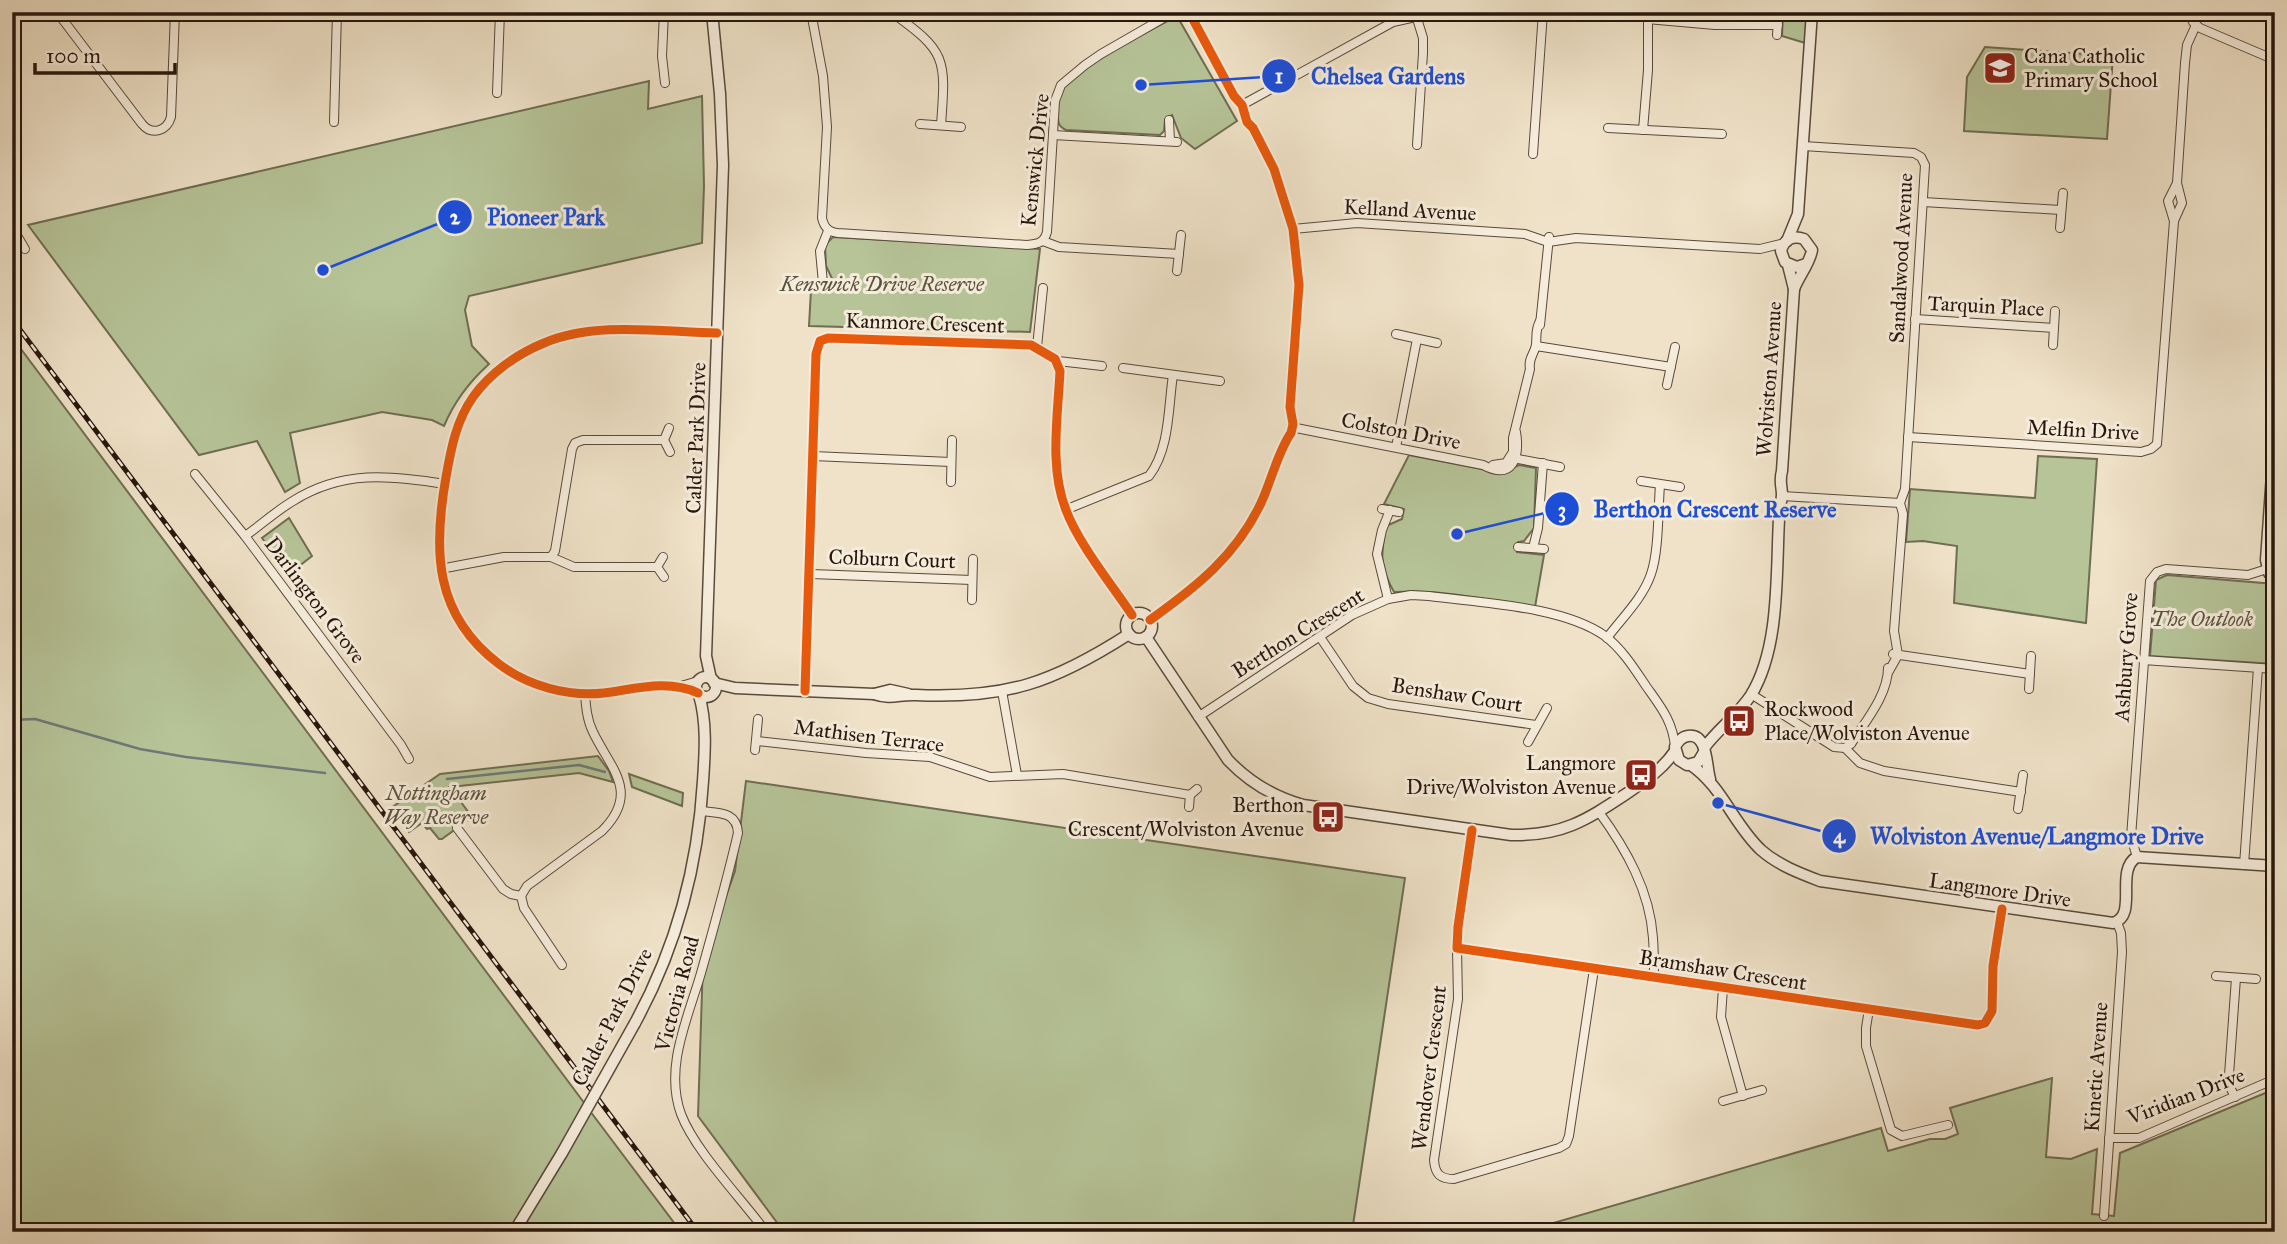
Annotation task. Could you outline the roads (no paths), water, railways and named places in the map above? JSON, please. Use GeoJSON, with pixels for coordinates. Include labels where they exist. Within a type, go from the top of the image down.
{"type":"FeatureCollection","features":[{"type":"Feature","properties":{"kind":"street"},"geometry":{"type":"LineString","coordinates":[[57,12],[145,128],[155,131],[164,129],[171,117],[175,12]]}},
{"type":"Feature","properties":{"kind":"street"},"geometry":{"type":"LineString","coordinates":[[334,122],[337,12]]}},
{"type":"Feature","properties":{"kind":"street"},"geometry":{"type":"LineString","coordinates":[[497,93],[500,12]]}},
{"type":"Feature","properties":{"kind":"street"},"geometry":{"type":"LineString","coordinates":[[664,12],[662,56],[666,83]]}},
{"type":"Feature","properties":{"kind":"street","name":"Calder Park Drive"},"geometry":{"type":"LineString","coordinates":[[514,1232],[635,1023],[679,919],[690,880],[701,811],[723,153],[712,12]]}},
{"type":"Feature","properties":{"kind":"street"},"geometry":{"type":"LineString","coordinates":[[814,12],[811,19],[815,25],[823,76],[827,127],[822,211],[823,222],[828,231],[820,251],[823,284]]}},
{"type":"Feature","properties":{"kind":"street"},"geometry":{"type":"LineString","coordinates":[[891,12],[926,38],[936,51],[944,85],[941,125]]}},
{"type":"Feature","properties":{"kind":"street","name":"Kenswick Drive"},"geometry":{"type":"LineString","coordinates":[[828,231],[1027,245],[1043,241],[1047,232],[1055,101],[1060,85],[1101,54],[1174,12]]}},
{"type":"Feature","properties":{"kind":"street"},"geometry":{"type":"LineString","coordinates":[[1150,620],[1196,587],[1240,538],[1261,503],[1280,456],[1282,440],[1291,428],[1287,412],[1290,407],[1299,285],[1293,229],[1275,169],[1253,128],[1244,104],[1231,88],[1189,12]]}},
{"type":"Feature","properties":{"kind":"street"},"geometry":{"type":"LineString","coordinates":[[1532,154],[1543,12]]}},
{"type":"Feature","properties":{"kind":"street"},"geometry":{"type":"LineString","coordinates":[[1798,214],[1781,251],[1787,263],[1797,267],[1806,264],[1812,250],[1801,228],[1798,214],[1812,12]]}},
{"type":"Feature","properties":{"kind":"street"},"geometry":{"type":"LineString","coordinates":[[2189,12],[2190,19],[2196,25],[2275,60]]}},
{"type":"Feature","properties":{"kind":"street"},"geometry":{"type":"LineString","coordinates":[[1244,104],[1393,22],[1402,13],[1417,13],[1423,38],[1417,145]]}},
{"type":"Feature","properties":{"kind":"street"},"geometry":{"type":"LineString","coordinates":[[1643,130],[1648,70],[1647,16],[1715,24],[1778,26]]}},
{"type":"Feature","properties":{"kind":"street","name":"Melfin Drive"},"geometry":{"type":"LineString","coordinates":[[1908,437],[2141,452],[2155,446],[2158,440],[2174,221],[2182,203],[2177,183],[2187,45],[2196,25]]}},
{"type":"Feature","properties":{"kind":"street"},"geometry":{"type":"LineString","coordinates":[[1053,135],[1173,141],[1169,120]]}},
{"type":"Feature","properties":{"kind":"street"},"geometry":{"type":"LineString","coordinates":[[920,124],[961,127]]}},
{"type":"Feature","properties":{"kind":"street"},"geometry":{"type":"LineString","coordinates":[[1608,128],[1722,134]]}},
{"type":"Feature","properties":{"kind":"street","name":"Sandalwood Avenue"},"geometry":{"type":"LineString","coordinates":[[1803,146],[1918,155],[1925,165],[1905,493],[1898,503],[1901,525],[1894,631],[1890,643],[1895,654],[1888,666],[1889,671],[1879,699],[1851,744],[1845,748]]}},
{"type":"Feature","properties":{"kind":"street","name":"Melfin Drive"},"geometry":{"type":"LineString","coordinates":[[2174,221],[2168,201],[2177,183]]}},
{"type":"Feature","properties":{"kind":"street"},"geometry":{"type":"LineString","coordinates":[[2060,228],[2063,193]]}},
{"type":"Feature","properties":{"kind":"street"},"geometry":{"type":"LineString","coordinates":[[1923,202],[2062,210]]}},
{"type":"Feature","properties":{"kind":"street","name":"Kelland Avenue"},"geometry":{"type":"LineString","coordinates":[[1293,229],[1357,223],[1525,234],[1538,232],[1548,239],[1567,234],[1576,238],[1760,249],[1787,263]]}},
{"type":"Feature","properties":{"kind":"street"},"geometry":{"type":"LineString","coordinates":[[12,227],[25,249]]}},
{"type":"Feature","properties":{"kind":"street"},"geometry":{"type":"LineString","coordinates":[[1177,271],[1181,236]]}},
{"type":"Feature","properties":{"kind":"street"},"geometry":{"type":"LineString","coordinates":[[1786,242],[1800,237],[1807,242]]}},
{"type":"Feature","properties":{"kind":"street"},"geometry":{"type":"LineString","coordinates":[[1548,239],[1545,291],[1540,321],[1536,328],[1538,346],[1529,362],[1514,458],[1560,467]]}},
{"type":"Feature","properties":{"kind":"street"},"geometry":{"type":"LineString","coordinates":[[1043,241],[1059,247],[1179,254]]}},
{"type":"Feature","properties":{"kind":"street","name":"Kelland Avenue"},"geometry":{"type":"LineString","coordinates":[[1760,249],[1786,242]]}},
{"type":"Feature","properties":{"kind":"street","name":"Wolviston Avenue"},"geometry":{"type":"LineString","coordinates":[[1704,750],[1751,695],[1770,646],[1778,507],[1784,496],[1779,484],[1794,289],[1787,263]]}},
{"type":"Feature","properties":{"kind":"street","name":"Wolviston Avenue"},"geometry":{"type":"LineString","coordinates":[[1794,289],[1806,264]]}},
{"type":"Feature","properties":{"kind":"street"},"geometry":{"type":"LineString","coordinates":[[1042,288],[1037,346],[1058,361],[1102,366]]}},
{"type":"Feature","properties":{"kind":"street","name":"Tarquin Place"},"geometry":{"type":"LineString","coordinates":[[2053,345],[2055,311]]}},
{"type":"Feature","properties":{"kind":"street","name":"Tarquin Place"},"geometry":{"type":"LineString","coordinates":[[1915,320],[2054,328]]}},
{"type":"Feature","properties":{"kind":"street"},"geometry":{"type":"LineString","coordinates":[[717,333],[594,330],[565,335],[524,352],[498,372],[473,397],[452,442],[439,527],[440,569],[445,589],[458,616],[473,640],[492,659],[529,681],[562,691],[585,694],[678,686],[874,694],[890,690],[910,695],[955,696],[1002,691],[1038,682],[1067,671],[1129,635]]}},
{"type":"Feature","properties":{"kind":"street"},"geometry":{"type":"LineString","coordinates":[[1396,334],[1437,343]]}},
{"type":"Feature","properties":{"kind":"street","name":"Kanmore Crescent"},"geometry":{"type":"LineString","coordinates":[[805,691],[818,344],[824,339],[1037,346]]}},
{"type":"Feature","properties":{"kind":"street"},"geometry":{"type":"LineString","coordinates":[[1395,447],[1418,339]]}},
{"type":"Feature","properties":{"kind":"street"},"geometry":{"type":"LineString","coordinates":[[1538,346],[1671,367]]}},
{"type":"Feature","properties":{"kind":"street"},"geometry":{"type":"LineString","coordinates":[[1667,385],[1675,347]]}},
{"type":"Feature","properties":{"kind":"street"},"geometry":{"type":"LineString","coordinates":[[1058,361],[1058,479],[1065,510],[1132,615]]}},
{"type":"Feature","properties":{"kind":"street"},"geometry":{"type":"LineString","coordinates":[[1123,368],[1220,381]]}},
{"type":"Feature","properties":{"kind":"street"},"geometry":{"type":"LineString","coordinates":[[1065,510],[1149,475],[1157,465],[1162,451],[1173,375]]}},
{"type":"Feature","properties":{"kind":"street"},"geometry":{"type":"LineString","coordinates":[[669,428],[664,440],[670,452]]}},
{"type":"Feature","properties":{"kind":"street","name":"Colston Drive"},"geometry":{"type":"LineString","coordinates":[[1291,428],[1483,465],[1499,466],[1514,458]]}},
{"type":"Feature","properties":{"kind":"street"},"geometry":{"type":"LineString","coordinates":[[2271,573],[2275,432]]}},
{"type":"Feature","properties":{"kind":"street"},"geometry":{"type":"LineString","coordinates":[[551,557],[555,551],[575,443],[583,440],[664,440]]}},
{"type":"Feature","properties":{"kind":"street"},"geometry":{"type":"LineString","coordinates":[[951,482],[952,440]]}},
{"type":"Feature","properties":{"kind":"street"},"geometry":{"type":"LineString","coordinates":[[813,456],[951,462]]}},
{"type":"Feature","properties":{"kind":"street"},"geometry":{"type":"LineString","coordinates":[[1533,548],[1538,528],[1543,463]]}},
{"type":"Feature","properties":{"kind":"street"},"geometry":{"type":"LineString","coordinates":[[195,474],[245,536]]}},
{"type":"Feature","properties":{"kind":"street","name":"Darlington Grove"},"geometry":{"type":"LineString","coordinates":[[409,759],[245,536],[293,500],[315,489],[347,479],[388,476],[445,484]]}},
{"type":"Feature","properties":{"kind":"street"},"geometry":{"type":"LineString","coordinates":[[1641,481],[1680,488]]}},
{"type":"Feature","properties":{"kind":"street"},"geometry":{"type":"LineString","coordinates":[[1607,638],[1641,593],[1651,575],[1660,485]]}},
{"type":"Feature","properties":{"kind":"street"},"geometry":{"type":"LineString","coordinates":[[1784,496],[1898,503]]}},
{"type":"Feature","properties":{"kind":"street"},"geometry":{"type":"LineString","coordinates":[[1388,599],[1377,554],[1390,510]]}},
{"type":"Feature","properties":{"kind":"street"},"geometry":{"type":"LineString","coordinates":[[1518,547],[1544,549]]}},
{"type":"Feature","properties":{"kind":"street"},"geometry":{"type":"LineString","coordinates":[[440,569],[504,557],[551,557],[575,567],[657,567]]}},
{"type":"Feature","properties":{"kind":"street"},"geometry":{"type":"LineString","coordinates":[[657,567],[663,557]]}},
{"type":"Feature","properties":{"kind":"street","name":"Colburn Court"},"geometry":{"type":"LineString","coordinates":[[972,600],[973,559]]}},
{"type":"Feature","properties":{"kind":"street"},"geometry":{"type":"LineString","coordinates":[[657,567],[664,577]]}},
{"type":"Feature","properties":{"kind":"street","name":"Ashbury Grove"},"geometry":{"type":"LineString","coordinates":[[2137,857],[2131,837],[2150,581],[2157,572],[2166,569],[2248,575],[2271,573]]}},
{"type":"Feature","properties":{"kind":"street","name":"Colburn Court"},"geometry":{"type":"LineString","coordinates":[[811,574],[972,580]]}},
{"type":"Feature","properties":{"kind":"street","name":"Berthon Crescent"},"geometry":{"type":"LineString","coordinates":[[1198,717],[1352,615],[1388,599],[1411,595],[1429,596],[1540,611],[1582,622],[1607,638],[1627,658],[1669,720],[1674,732],[1675,749]]}},
{"type":"Feature","properties":{"kind":"street"},"geometry":{"type":"LineString","coordinates":[[1144,614],[1150,620],[1152,628],[1146,637],[1139,639],[1129,635],[1126,626],[1132,615],[1144,614]]}},
{"type":"Feature","properties":{"kind":"street"},"geometry":{"type":"LineString","coordinates":[[1146,637],[1221,751],[1236,768],[1255,783],[1284,799],[1321,808],[1472,830],[1535,836],[1557,831],[1599,812],[1660,771],[1683,737],[1720,730]]}},
{"type":"Feature","properties":{"kind":"street","name":"Benshaw Court"},"geometry":{"type":"LineString","coordinates":[[1320,637],[1353,686],[1368,698],[1388,704],[1536,725]]}},
{"type":"Feature","properties":{"kind":"street"},"geometry":{"type":"LineString","coordinates":[[1895,654],[2030,674]]}},
{"type":"Feature","properties":{"kind":"street"},"geometry":{"type":"LineString","coordinates":[[2029,690],[2031,656]]}},
{"type":"Feature","properties":{"kind":"street"},"geometry":{"type":"LineString","coordinates":[[2143,660],[2275,669]]}},
{"type":"Feature","properties":{"kind":"street"},"geometry":{"type":"LineString","coordinates":[[2244,865],[2258,668]]}},
{"type":"Feature","properties":{"kind":"street"},"geometry":{"type":"LineString","coordinates":[[1002,691],[1017,775]]}},
{"type":"Feature","properties":{"kind":"street"},"geometry":{"type":"LineString","coordinates":[[562,965],[553,948],[523,908],[521,896],[527,886],[602,831],[618,806],[619,779],[590,724],[585,694]]}},
{"type":"Feature","properties":{"kind":"street"},"geometry":{"type":"LineString","coordinates":[[1751,695],[1834,747],[1845,748],[1860,763],[1884,771],[2021,792]]}},
{"type":"Feature","properties":{"kind":"street","name":"Benshaw Court"},"geometry":{"type":"LineString","coordinates":[[1528,742],[1547,708]]}},
{"type":"Feature","properties":{"kind":"street","name":"Mathisen Terrace"},"geometry":{"type":"LineString","coordinates":[[758,719],[756,745],[930,757],[979,775],[1079,776],[1194,792],[1189,807]]}},
{"type":"Feature","properties":{"kind":"street","name":"Berthon Crescent"},"geometry":{"type":"LineString","coordinates":[[1669,720],[1693,736]]}},
{"type":"Feature","properties":{"kind":"street"},"geometry":{"type":"LineString","coordinates":[[1660,771],[1701,760],[1704,750],[1701,741],[1693,736]]}},
{"type":"Feature","properties":{"kind":"street"},"geometry":{"type":"LineString","coordinates":[[1675,749],[1679,760],[1689,765]]}},
{"type":"Feature","properties":{"kind":"street","name":"Langmore Drive"},"geometry":{"type":"LineString","coordinates":[[1704,750],[1711,782]]}},
{"type":"Feature","properties":{"kind":"street","name":"Langmore Drive"},"geometry":{"type":"LineString","coordinates":[[1689,765],[1711,782],[1761,849],[1800,874],[1820,881],[2090,921],[2117,922]]}},
{"type":"Feature","properties":{"kind":"street"},"geometry":{"type":"LineString","coordinates":[[2018,809],[2023,775]]}},
{"type":"Feature","properties":{"kind":"street","name":"Victoria Road"},"geometry":{"type":"LineString","coordinates":[[701,811],[730,815],[737,822],[738,833],[680,1044],[675,1076],[678,1102],[696,1142],[766,1232]]}},
{"type":"Feature","properties":{"kind":"street"},"geometry":{"type":"LineString","coordinates":[[1599,812],[1625,850],[1638,876],[1653,936],[1654,977]]}},
{"type":"Feature","properties":{"kind":"street"},"geometry":{"type":"LineString","coordinates":[[457,828],[503,889],[521,896]]}},
{"type":"Feature","properties":{"kind":"street"},"geometry":{"type":"LineString","coordinates":[[1457,948],[1472,830]]}},
{"type":"Feature","properties":{"kind":"street"},"geometry":{"type":"LineString","coordinates":[[2117,922],[2124,912],[2129,864],[2137,857],[2275,866]]}},
{"type":"Feature","properties":{"kind":"street","name":"Bramshaw Crescent"},"geometry":{"type":"LineString","coordinates":[[1457,948],[1971,1025],[1985,1023],[1992,1011],[1993,966],[2002,908]]}},
{"type":"Feature","properties":{"kind":"street","name":"Kinetic Avenue"},"geometry":{"type":"LineString","coordinates":[[2104,1216],[2122,952],[2121,933],[2117,922]]}},
{"type":"Feature","properties":{"kind":"street","name":"Wendover Crescent"},"geometry":{"type":"LineString","coordinates":[[1457,948],[1458,999],[1434,1160],[1438,1175],[1446,1179],[1454,1179],[1559,1148],[1566,1143],[1594,969]]}},
{"type":"Feature","properties":{"kind":"street"},"geometry":{"type":"LineString","coordinates":[[2216,976],[2256,979]]}},
{"type":"Feature","properties":{"kind":"street"},"geometry":{"type":"LineString","coordinates":[[2235,1097],[2230,1087],[2229,1075],[2236,978]]}},
{"type":"Feature","properties":{"kind":"street"},"geometry":{"type":"LineString","coordinates":[[1723,988],[1722,1025],[1743,1096]]}},
{"type":"Feature","properties":{"kind":"street"},"geometry":{"type":"LineString","coordinates":[[1869,1009],[1866,1046],[1891,1130],[1902,1136],[1948,1125]]}},
{"type":"Feature","properties":{"kind":"street","name":"Viridian Drive"},"geometry":{"type":"LineString","coordinates":[[2109,1138],[2139,1138],[2275,1079]]}},
{"type":"Feature","properties":{"kind":"street"},"geometry":{"type":"LineString","coordinates":[[1723,1101],[1762,1090]]}},
{"type":"Feature","properties":{"kind":"waterway"},"geometry":{"type":"LineString","coordinates":[[12,720],[35,719],[140,749],[186,757],[325,773]]}},
{"type":"Feature","properties":{"kind":"waterway"},"geometry":{"type":"LineString","coordinates":[[447,779],[579,765],[605,772]]}},
{"type":"Feature","properties":{"kind":"railway"},"geometry":{"type":"LineString","coordinates":[[12,319],[698,1232]]}},
{"type":"Feature","properties":{"kind":"place","name":"Cana Catholic Primary School"},"geometry":{"type":"Point","coordinates":[2000,68]}},
{"type":"Feature","properties":{"kind":"place","name":"Chelsea Gardens"},"geometry":{"type":"Point","coordinates":[1141,85]}},
{"type":"Feature","properties":{"kind":"place","name":"Pioneer Park"},"geometry":{"type":"Point","coordinates":[323,270]}},
{"type":"Feature","properties":{"kind":"place","name":"Berthon Crescent Reserve"},"geometry":{"type":"Point","coordinates":[1457,534]}},
{"type":"Feature","properties":{"kind":"place","name":"Rockwood Place/Wolviston Avenue"},"geometry":{"type":"Point","coordinates":[1739,721]}},
{"type":"Feature","properties":{"kind":"place","name":"Langmore Drive/Wolviston Avenue"},"geometry":{"type":"Point","coordinates":[1641,775]}},
{"type":"Feature","properties":{"kind":"place","name":"Wolviston Avenue/Langmore Drive"},"geometry":{"type":"Point","coordinates":[1718,803]}},
{"type":"Feature","properties":{"kind":"place","name":"Berthon Crescent/Wolviston Avenue"},"geometry":{"type":"Point","coordinates":[1328,817]}},
{"type":"Feature","properties":{"kind":"park label","name":"Kenswick Drive Reserve"},"geometry":{"type":"Point","coordinates":[882,284]}},
{"type":"Feature","properties":{"kind":"park label","name":"The Outlook"},"geometry":{"type":"Point","coordinates":[2202,619]}},
{"type":"Feature","properties":{"kind":"park label","name":"Nottingham Way Reserve"},"geometry":{"type":"Point","coordinates":[436,805]}}]}
